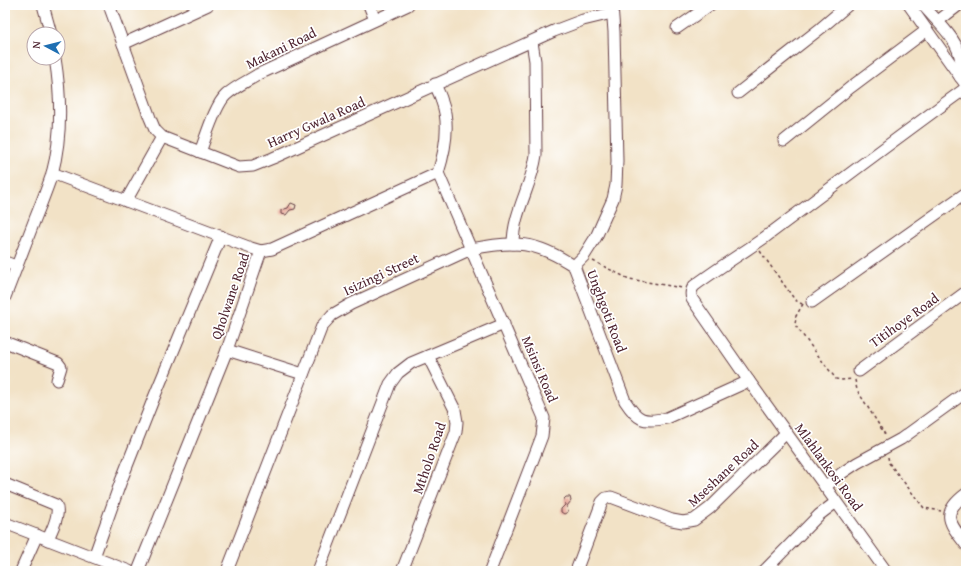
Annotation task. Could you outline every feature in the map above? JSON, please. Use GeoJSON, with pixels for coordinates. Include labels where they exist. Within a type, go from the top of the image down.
{"type":"FeatureCollection","features":[{"type":"Feature","properties":{"kind":"street"},"geometry":{"type":"LineString","coordinates":[[43,5],[49,26]]}},
{"type":"Feature","properties":{"kind":"street"},"geometry":{"type":"LineString","coordinates":[[109,5],[150,118],[156,130],[162,137],[126,201]]}},
{"type":"Feature","properties":{"kind":"street"},"geometry":{"type":"LineString","coordinates":[[123,44],[208,5]]}},
{"type":"Feature","properties":{"kind":"street"},"geometry":{"type":"LineString","coordinates":[[369,5],[375,20]]}},
{"type":"Feature","properties":{"kind":"street","name":"Makani Road"},"geometry":{"type":"LineString","coordinates":[[200,152],[219,104],[225,95],[236,87],[258,74],[408,5]]}},
{"type":"Feature","properties":{"kind":"street"},"geometry":{"type":"LineString","coordinates":[[678,28],[710,5]]}},
{"type":"Feature","properties":{"kind":"street"},"geometry":{"type":"LineString","coordinates":[[738,93],[848,5]]}},
{"type":"Feature","properties":{"kind":"street"},"geometry":{"type":"LineString","coordinates":[[908,5],[964,84]]}},
{"type":"Feature","properties":{"kind":"street"},"geometry":{"type":"LineString","coordinates":[[923,5],[946,31],[958,51],[964,84]]}},
{"type":"Feature","properties":{"kind":"street"},"geometry":{"type":"LineString","coordinates":[[938,21],[959,5]]}},
{"type":"Feature","properties":{"kind":"street","name":"Harry Gwala Road"},"geometry":{"type":"LineString","coordinates":[[162,137],[239,167],[253,166],[434,84],[612,9]]}},
{"type":"Feature","properties":{"kind":"street","name":"Unghgoti Road"},"geometry":{"type":"LineString","coordinates":[[612,9],[615,70],[617,161],[616,185],[613,199],[596,237],[584,256],[574,266],[625,401],[634,414],[644,420],[654,421],[667,418],[749,381]]}},
{"type":"Feature","properties":{"kind":"street"},"geometry":{"type":"LineString","coordinates":[[784,141],[851,87],[927,30]]}},
{"type":"Feature","properties":{"kind":"street"},"geometry":{"type":"LineString","coordinates":[[513,244],[513,230],[534,169],[536,155],[534,61],[532,42]]}},
{"type":"Feature","properties":{"kind":"street"},"geometry":{"type":"LineString","coordinates":[[5,297],[52,173],[57,149],[59,109],[56,66]]}},
{"type":"Feature","properties":{"kind":"street"},"geometry":{"type":"LineString","coordinates":[[434,84],[442,102],[446,120],[445,143],[442,162],[438,173]]}},
{"type":"Feature","properties":{"kind":"street"},"geometry":{"type":"LineString","coordinates":[[692,289],[717,269],[756,244],[964,84]]}},
{"type":"Feature","properties":{"kind":"street"},"geometry":{"type":"LineString","coordinates":[[52,173],[262,251]]}},
{"type":"Feature","properties":{"kind":"street","name":"Msinsi Road"},"geometry":{"type":"LineString","coordinates":[[438,173],[544,418],[542,436],[490,571]]}},
{"type":"Feature","properties":{"kind":"street","name":"Qholwane Road"},"geometry":{"type":"LineString","coordinates":[[138,571],[227,350],[262,251],[272,249],[438,173]]}},
{"type":"Feature","properties":{"kind":"street"},"geometry":{"type":"LineString","coordinates":[[807,303],[966,193]]}},
{"type":"Feature","properties":{"kind":"street"},"geometry":{"type":"LineString","coordinates":[[94,557],[121,481],[153,400],[221,236]]}},
{"type":"Feature","properties":{"kind":"street","name":"Isizingi Street"},"geometry":{"type":"LineString","coordinates":[[227,571],[322,326],[332,315],[351,304],[471,249],[492,245],[529,245],[542,248],[558,255],[574,266]]}},
{"type":"Feature","properties":{"kind":"street"},"geometry":{"type":"LineString","coordinates":[[5,262],[16,266]]}},
{"type":"Feature","properties":{"kind":"street","name":"Mlahlankosi Road"},"geometry":{"type":"LineString","coordinates":[[692,289],[690,294],[692,299],[836,502],[881,569]]}},
{"type":"Feature","properties":{"kind":"street","name":"Titihoye Road"},"geometry":{"type":"LineString","coordinates":[[857,375],[966,292]]}},
{"type":"Feature","properties":{"kind":"street"},"geometry":{"type":"LineString","coordinates":[[318,571],[390,384],[398,373],[411,363],[504,324]]}},
{"type":"Feature","properties":{"kind":"street"},"geometry":{"type":"LineString","coordinates":[[5,342],[58,363],[61,367],[57,380]]}},
{"type":"Feature","properties":{"kind":"street"},"geometry":{"type":"LineString","coordinates":[[227,350],[303,374]]}},
{"type":"Feature","properties":{"kind":"street","name":"Mtholo Road"},"geometry":{"type":"LineString","coordinates":[[402,571],[456,432],[458,422],[455,410],[428,356]]}},
{"type":"Feature","properties":{"kind":"street"},"geometry":{"type":"LineString","coordinates":[[825,487],[842,473],[857,463],[891,445],[966,392]]}},
{"type":"Feature","properties":{"kind":"street","name":"Mseshane Road"},"geometry":{"type":"LineString","coordinates":[[576,571],[602,502],[606,498],[611,497],[672,520],[683,522],[694,520],[710,508],[786,433]]}},
{"type":"Feature","properties":{"kind":"street"},"geometry":{"type":"LineString","coordinates":[[5,484],[56,505],[58,509],[57,516],[48,540]]}},
{"type":"Feature","properties":{"kind":"street"},"geometry":{"type":"LineString","coordinates":[[965,544],[954,529],[950,515],[954,503],[966,494]]}},
{"type":"Feature","properties":{"kind":"street"},"geometry":{"type":"LineString","coordinates":[[764,571],[819,515],[836,502]]}},
{"type":"Feature","properties":{"kind":"street"},"geometry":{"type":"LineString","coordinates":[[5,523],[129,571]]}},
{"type":"Feature","properties":{"kind":"street"},"geometry":{"type":"LineString","coordinates":[[21,571],[36,535]]}},
{"type":"Feature","properties":{"kind":"path"},"geometry":{"type":"LineString","coordinates":[[756,244],[795,300],[807,303],[796,316],[796,325],[836,379],[842,380],[857,375],[857,390],[891,445],[888,453],[889,462],[924,508],[942,511],[950,515]]}},
{"type":"Feature","properties":{"kind":"path"},"geometry":{"type":"LineString","coordinates":[[584,256],[629,279],[692,289]]}},
{"type":"Feature","properties":{"kind":"building"},"geometry":{"type":"Polygon","coordinates":[[[291,203],[296,205],[295,209],[290,210],[286,215],[281,214],[281,210],[288,208],[291,203]]]}},
{"type":"Feature","properties":{"kind":"building"},"geometry":{"type":"Polygon","coordinates":[[[566,497],[570,497],[571,501],[567,506],[568,512],[564,514],[561,512],[561,509],[565,505],[564,499],[566,497]]]}}]}
